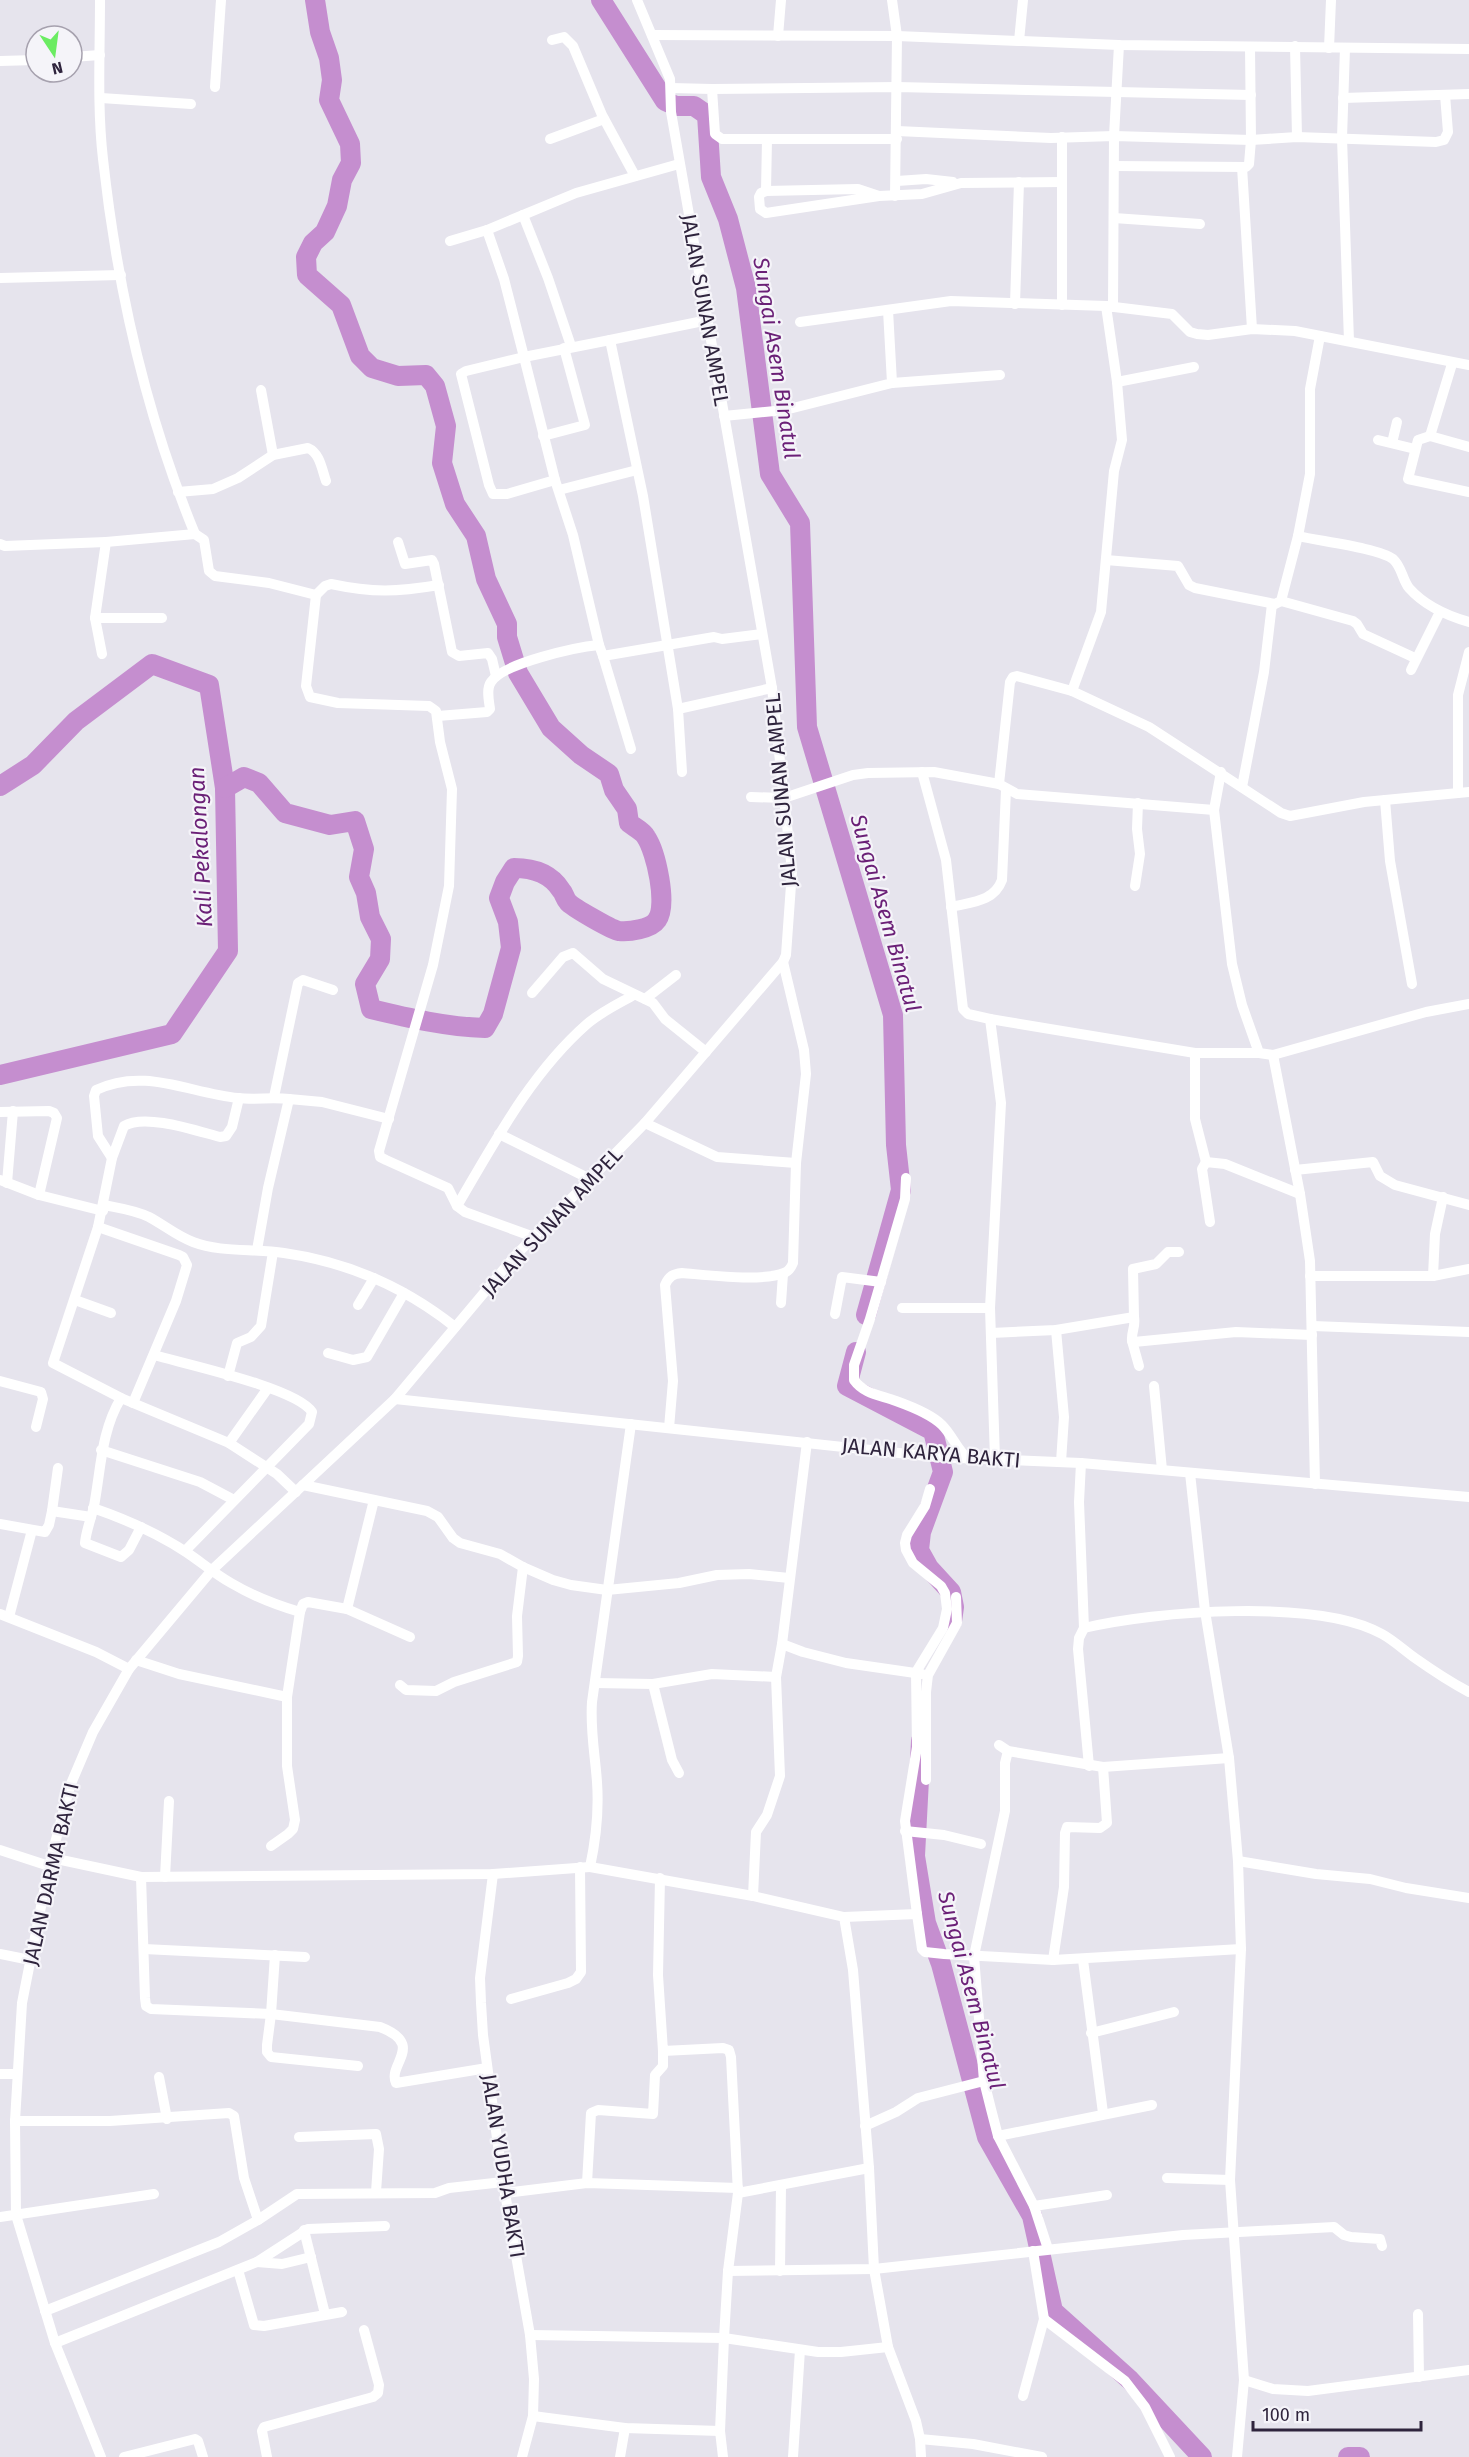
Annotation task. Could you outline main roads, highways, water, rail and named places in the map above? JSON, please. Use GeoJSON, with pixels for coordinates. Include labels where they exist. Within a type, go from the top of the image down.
{"type":"FeatureCollection","features":[{"type":"Feature","properties":{"kind":"waterway"},"geometry":{"type":"LineString","coordinates":[[225,788],[244,777],[259,783],[285,813],[330,825],[355,821],[364,849],[359,877],[366,893],[370,917],[381,939],[380,959],[365,984],[371,1009],[442,1024],[485,1028],[493,1014],[511,948],[508,922],[499,898],[514,868],[528,869],[547,876],[557,884],[571,905],[615,930],[645,928],[654,923],[660,913],[661,891],[650,844],[645,835],[629,823],[627,809],[614,790],[609,774],[581,755],[551,728],[518,673],[507,637],[507,624],[486,579],[476,536],[455,504],[442,463],[446,426],[435,386],[426,375],[398,376],[372,368],[360,356],[341,305],[307,275],[306,257],[313,243],[325,232],[337,206],[342,180],[351,163],[350,144],[329,100],[332,80],[329,58],[320,32],[315,0]]}},
{"type":"Feature","properties":{"kind":"waterway","name":"Sungai Asem Binatul"},"geometry":{"type":"LineString","coordinates":[[601,0],[665,101],[676,106],[694,106],[707,115],[711,177],[728,219],[746,288],[770,474],[800,523],[807,727],[893,1015],[896,1145],[901,1190],[866,1315]]}},
{"type":"Feature","properties":{"kind":"waterway","name":"Kali Pekalongan"},"geometry":{"type":"LineString","coordinates":[[0,786],[33,765],[76,721],[152,664],[209,685],[225,788],[228,951],[172,1034],[0,1075]]}},
{"type":"Feature","properties":{"kind":"waterway","name":"Sungai Asem Binatul"},"geometry":{"type":"LineString","coordinates":[[856,1352],[847,1386],[933,1431],[943,1472],[921,1532],[919,1550],[929,1568],[951,1592],[954,1607],[952,1621]]}},
{"type":"Feature","properties":{"kind":"waterway","name":"Sungai Asem Binatul"},"geometry":{"type":"LineString","coordinates":[[921,1741],[915,1856],[926,1923],[941,1964],[987,2137],[1032,2216],[1053,2311],[1130,2380],[1202,2457]]}},
{"type":"Feature","properties":{"kind":"waterway","name":"Sungai Asem Binatul"},"geometry":{"type":"LineString","coordinates":[[1348,2457],[1360,2457]]}}]}
